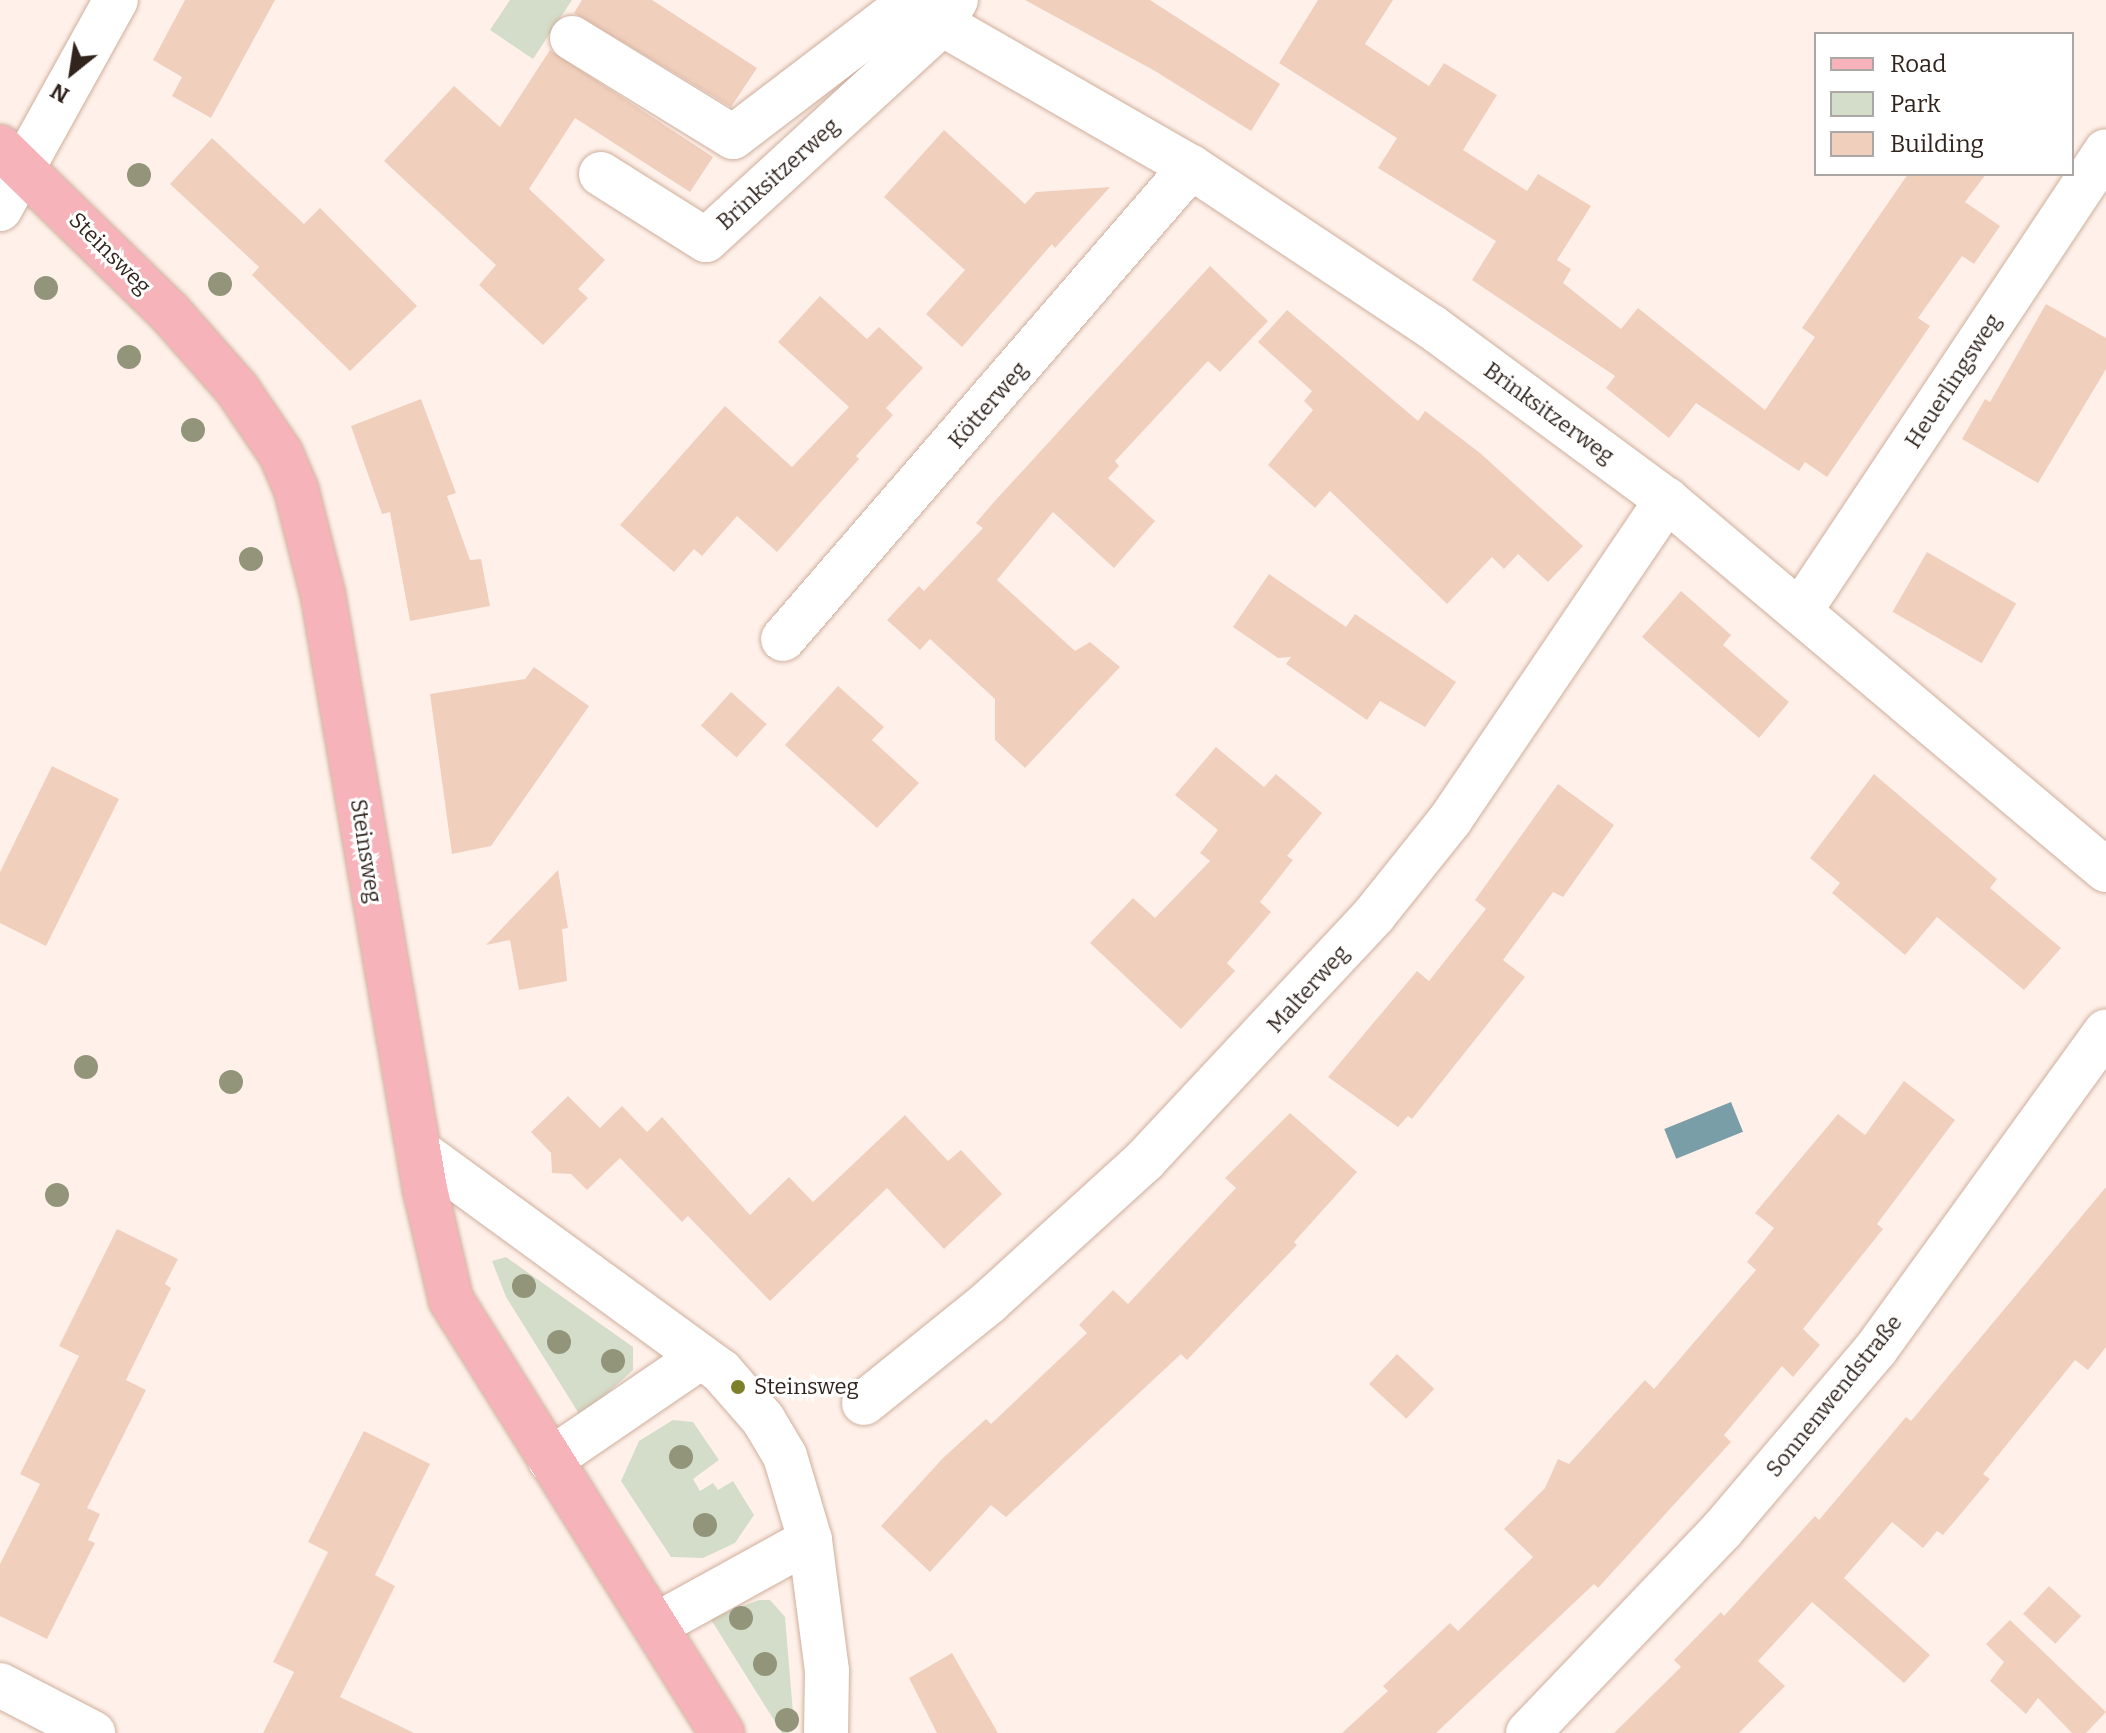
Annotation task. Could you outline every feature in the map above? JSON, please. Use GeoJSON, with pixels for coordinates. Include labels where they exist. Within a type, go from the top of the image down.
{"type":"FeatureCollection","features":[{"type":"Feature","properties":{"kind":"main road","name":"Steinsweg"},"geometry":{"type":"LineString","coordinates":[[11,157],[237,389],[281,454],[296,489],[323,595],[419,1151],[451,1300],[722,1733]]}},
{"type":"Feature","properties":{"kind":"street"},"geometry":{"type":"LineString","coordinates":[[0,209],[11,157],[116,0]]}},
{"type":"Feature","properties":{"kind":"street"},"geometry":{"type":"LineString","coordinates":[[572,38],[733,137],[944,5]]}},
{"type":"Feature","properties":{"kind":"street","name":"Brinksitzerweg"},"geometry":{"type":"LineString","coordinates":[[601,174],[706,240],[944,5],[1432,327],[1667,500],[2106,870]]}},
{"type":"Feature","properties":{"kind":"street","name":"Heuerlingsweg"},"geometry":{"type":"LineString","coordinates":[[1800,611],[2106,151]]}},
{"type":"Feature","properties":{"kind":"street","name":"Kötterweg"},"geometry":{"type":"LineString","coordinates":[[783,639],[1191,167]]}},
{"type":"Feature","properties":{"kind":"street","name":"Malterweg"},"geometry":{"type":"LineString","coordinates":[[864,1403],[989,1302],[1145,1160],[1365,926],[1450,820],[1667,500]]}},
{"type":"Feature","properties":{"kind":"street","name":"Sonnenwendstraße"},"geometry":{"type":"LineString","coordinates":[[1528,1733],[1722,1530],[1876,1349],[2106,1031]]}},
{"type":"Feature","properties":{"kind":"street"},"geometry":{"type":"LineString","coordinates":[[419,1151],[738,1387],[785,1456],[810,1540],[827,1671],[826,1733]]}},
{"type":"Feature","properties":{"kind":"street"},"geometry":{"type":"LineString","coordinates":[[550,1460],[701,1357]]}},
{"type":"Feature","properties":{"kind":"street"},"geometry":{"type":"LineString","coordinates":[[656,1625],[810,1540]]}},
{"type":"Feature","properties":{"kind":"street"},"geometry":{"type":"LineString","coordinates":[[0,1685],[93,1733]]}},
{"type":"Feature","properties":{"kind":"green space"},"geometry":{"type":"Polygon","coordinates":[[[510,0],[572,0],[533,59],[490,30],[510,0]]]}},
{"type":"Feature","properties":{"kind":"green space"},"geometry":{"type":"Polygon","coordinates":[[[506,1257],[633,1347],[633,1370],[581,1417],[506,1297],[492,1261],[506,1257]]]}},
{"type":"Feature","properties":{"kind":"green space"},"geometry":{"type":"Polygon","coordinates":[[[673,1420],[693,1422],[719,1460],[693,1479],[700,1491],[713,1483],[718,1490],[733,1481],[754,1515],[735,1543],[703,1558],[671,1557],[621,1481],[639,1441],[673,1420]]]}},
{"type":"Feature","properties":{"kind":"green space"},"geometry":{"type":"Polygon","coordinates":[[[759,1600],[770,1600],[785,1617],[794,1725],[789,1733],[782,1733],[710,1618],[759,1600]]]}},
{"type":"Feature","properties":{"kind":"water"},"geometry":{"type":"Polygon","coordinates":[[[1731,1102],[1743,1132],[1676,1159],[1664,1129],[1731,1102]]]}},
{"type":"Feature","properties":{"kind":"building"},"geometry":{"type":"Polygon","coordinates":[[[185,0],[275,0],[211,118],[172,96],[182,77],[153,60],[185,0]]]}},
{"type":"Feature","properties":{"kind":"building"},"geometry":{"type":"Polygon","coordinates":[[[582,0],[652,0],[757,68],[731,107],[574,13],[582,0]]]}},
{"type":"Feature","properties":{"kind":"building"},"geometry":{"type":"Polygon","coordinates":[[[1025,0],[1150,0],[1280,84],[1251,131],[1155,71],[1025,0]]]}},
{"type":"Feature","properties":{"kind":"building"},"geometry":{"type":"Polygon","coordinates":[[[1318,0],[1393,0],[1365,44],[1429,86],[1444,63],[1497,95],[1463,150],[1527,191],[1538,174],[1591,206],[1557,260],[1571,269],[1563,283],[1621,329],[1638,308],[1765,410],[1815,337],[1802,328],[1907,176],[1984,176],[1965,202],[2000,226],[1974,264],[1962,256],[1918,318],[1930,326],[1827,477],[1805,462],[1799,471],[1696,403],[1669,438],[1606,388],[1615,376],[1472,280],[1496,241],[1378,168],[1397,138],[1279,63],[1318,0]]]}},
{"type":"Feature","properties":{"kind":"building"},"geometry":{"type":"Polygon","coordinates":[[[550,50],[713,157],[690,192],[575,118],[529,189],[605,260],[578,289],[588,298],[543,345],[479,285],[496,265],[384,161],[454,86],[500,127],[550,50]]]}},
{"type":"Feature","properties":{"kind":"building"},"geometry":{"type":"Polygon","coordinates":[[[944,130],[1025,204],[1036,192],[1110,187],[1055,248],[1052,244],[962,347],[926,314],[965,270],[884,197],[944,130]]]}},
{"type":"Feature","properties":{"kind":"building"},"geometry":{"type":"Polygon","coordinates":[[[212,138],[304,224],[320,208],[417,306],[350,371],[252,275],[259,267],[170,184],[212,138]]]}},
{"type":"Feature","properties":{"kind":"building"},"geometry":{"type":"Polygon","coordinates":[[[1210,266],[1268,321],[1220,372],[1208,361],[1115,461],[1119,466],[1108,478],[1155,521],[1114,568],[1053,512],[997,580],[1075,651],[1090,642],[1120,667],[1025,768],[995,740],[995,699],[930,639],[920,650],[887,620],[919,586],[924,591],[983,528],[976,523],[993,503],[1210,266]]]}},
{"type":"Feature","properties":{"kind":"building"},"geometry":{"type":"Polygon","coordinates":[[[820,296],[867,339],[879,327],[923,368],[886,408],[893,415],[856,456],[859,459],[777,552],[737,516],[702,556],[694,549],[674,572],[620,525],[725,406],[792,467],[849,407],[778,342],[820,296]]]}},
{"type":"Feature","properties":{"kind":"building"},"geometry":{"type":"Polygon","coordinates":[[[2046,304],[2106,338],[2106,369],[2038,483],[1962,439],[1985,399],[1990,402],[2046,304]]]}},
{"type":"Feature","properties":{"kind":"building"},"geometry":{"type":"Polygon","coordinates":[[[1287,310],[1418,421],[1425,411],[1480,453],[1583,546],[1548,582],[1518,554],[1504,569],[1492,557],[1447,604],[1330,491],[1315,508],[1268,465],[1313,410],[1304,401],[1312,391],[1258,342],[1287,310]]]}},
{"type":"Feature","properties":{"kind":"building"},"geometry":{"type":"Polygon","coordinates":[[[421,399],[456,493],[447,496],[470,560],[481,559],[490,606],[410,621],[390,512],[382,514],[351,426],[421,399]]]}},
{"type":"Feature","properties":{"kind":"building"},"geometry":{"type":"Polygon","coordinates":[[[1927,552],[2016,604],[1982,663],[1892,612],[1927,552]]]}},
{"type":"Feature","properties":{"kind":"building"},"geometry":{"type":"Polygon","coordinates":[[[1269,574],[1346,627],[1355,614],[1456,682],[1425,727],[1380,701],[1367,720],[1286,664],[1291,657],[1278,658],[1233,627],[1269,574]]]}},
{"type":"Feature","properties":{"kind":"building"},"geometry":{"type":"Polygon","coordinates":[[[1681,591],[1731,635],[1723,645],[1789,702],[1759,738],[1642,637],[1681,591]]]}},
{"type":"Feature","properties":{"kind":"building"},"geometry":{"type":"Polygon","coordinates":[[[534,667],[589,706],[491,846],[452,854],[430,694],[525,679],[534,667]]]}},
{"type":"Feature","properties":{"kind":"building"},"geometry":{"type":"Polygon","coordinates":[[[838,686],[884,727],[872,740],[919,783],[877,828],[785,745],[838,686]]]}},
{"type":"Feature","properties":{"kind":"building"},"geometry":{"type":"Polygon","coordinates":[[[731,692],[767,724],[737,758],[701,725],[731,692]]]}},
{"type":"Feature","properties":{"kind":"building"},"geometry":{"type":"Polygon","coordinates":[[[1216,747],[1264,787],[1276,774],[1322,813],[1287,856],[1293,860],[1260,902],[1271,912],[1227,963],[1235,971],[1181,1029],[1090,943],[1133,898],[1155,918],[1210,861],[1200,853],[1218,830],[1175,795],[1216,747]]]}},
{"type":"Feature","properties":{"kind":"building"},"geometry":{"type":"Polygon","coordinates":[[[52,766],[119,799],[46,946],[0,923],[0,872],[52,766]]]}},
{"type":"Feature","properties":{"kind":"building"},"geometry":{"type":"Polygon","coordinates":[[[1874,774],[1997,879],[1990,888],[2061,948],[2024,990],[1937,917],[1905,955],[1832,893],[1840,883],[1810,858],[1874,774]]]}},
{"type":"Feature","properties":{"kind":"building"},"geometry":{"type":"Polygon","coordinates":[[[1558,784],[1614,825],[1563,897],[1553,892],[1503,960],[1525,977],[1412,1119],[1408,1116],[1398,1127],[1328,1077],[1417,971],[1429,981],[1486,909],[1475,900],[1558,784]]]}},
{"type":"Feature","properties":{"kind":"building"},"geometry":{"type":"Polygon","coordinates":[[[558,870],[568,928],[562,929],[567,981],[519,990],[510,940],[486,945],[558,870]]]}},
{"type":"Feature","properties":{"kind":"building"},"geometry":{"type":"Polygon","coordinates":[[[1904,1081],[1955,1120],[1877,1224],[1883,1229],[1803,1329],[1820,1345],[1793,1377],[1782,1366],[1724,1435],[1731,1442],[1598,1588],[1594,1584],[1436,1733],[1342,1733],[1388,1691],[1383,1686],[1450,1623],[1458,1631],[1533,1557],[1504,1529],[1545,1488],[1558,1459],[1569,1464],[1645,1380],[1654,1389],[1756,1270],[1747,1262],[1774,1228],[1755,1213],[1838,1114],[1865,1135],[1904,1081]]]}},
{"type":"Feature","properties":{"kind":"building"},"geometry":{"type":"Polygon","coordinates":[[[568,1096],[600,1128],[622,1106],[647,1132],[662,1117],[750,1215],[789,1177],[813,1202],[905,1115],[948,1161],[961,1150],[1002,1194],[944,1249],[887,1188],[770,1301],[688,1216],[682,1222],[620,1158],[587,1190],[571,1174],[552,1173],[551,1153],[531,1132],[568,1096]]]}},
{"type":"Feature","properties":{"kind":"building"},"geometry":{"type":"Polygon","coordinates":[[[1290,1113],[1357,1172],[1294,1242],[1297,1245],[1187,1360],[1181,1354],[1006,1517],[991,1505],[930,1572],[881,1526],[943,1458],[986,1419],[991,1424],[1087,1333],[1079,1325],[1113,1290],[1128,1304],[1236,1188],[1225,1178],[1290,1113]]]}},
{"type":"Feature","properties":{"kind":"building"},"geometry":{"type":"Polygon","coordinates":[[[2106,1187],[2106,1347],[2088,1370],[2075,1360],[1983,1474],[1990,1479],[1943,1535],[1937,1531],[1923,1548],[1892,1522],[1844,1578],[1930,1655],[1904,1683],[1812,1602],[1758,1661],[1785,1686],[1739,1733],[1614,1733],[1681,1667],[1674,1660],[1721,1612],[1724,1616],[1815,1516],[1819,1520],[1906,1417],[1911,1421],[2106,1187]]]}},
{"type":"Feature","properties":{"kind":"building"},"geometry":{"type":"Polygon","coordinates":[[[117,1229],[178,1259],[165,1284],[171,1288],[126,1380],[146,1390],[87,1508],[100,1514],[88,1540],[95,1543],[47,1639],[0,1616],[0,1564],[40,1484],[20,1474],[79,1356],[59,1346],[117,1229]]]}},
{"type":"Feature","properties":{"kind":"building"},"geometry":{"type":"Polygon","coordinates":[[[1397,1354],[1434,1389],[1406,1419],[1369,1384],[1397,1354]]]}},
{"type":"Feature","properties":{"kind":"building"},"geometry":{"type":"Polygon","coordinates":[[[364,1431],[430,1464],[375,1575],[395,1586],[340,1697],[414,1733],[263,1733],[294,1672],[273,1662],[328,1552],[308,1542],[364,1431]]]}},
{"type":"Feature","properties":{"kind":"building"},"geometry":{"type":"Polygon","coordinates":[[[2049,1586],[2081,1616],[2055,1644],[2023,1614],[2049,1586]]]}},
{"type":"Feature","properties":{"kind":"building"},"geometry":{"type":"Polygon","coordinates":[[[2010,1620],[2106,1712],[2086,1733],[2072,1733],[2038,1698],[2026,1714],[1990,1681],[2004,1662],[1986,1644],[2010,1620]]]}},
{"type":"Feature","properties":{"kind":"building"},"geometry":{"type":"Polygon","coordinates":[[[952,1653],[998,1733],[937,1733],[909,1678],[952,1653]]]}},
{"type":"Feature","properties":{"kind":"place","name":"Steinsweg"},"geometry":{"type":"Point","coordinates":[738,1387]}}]}
